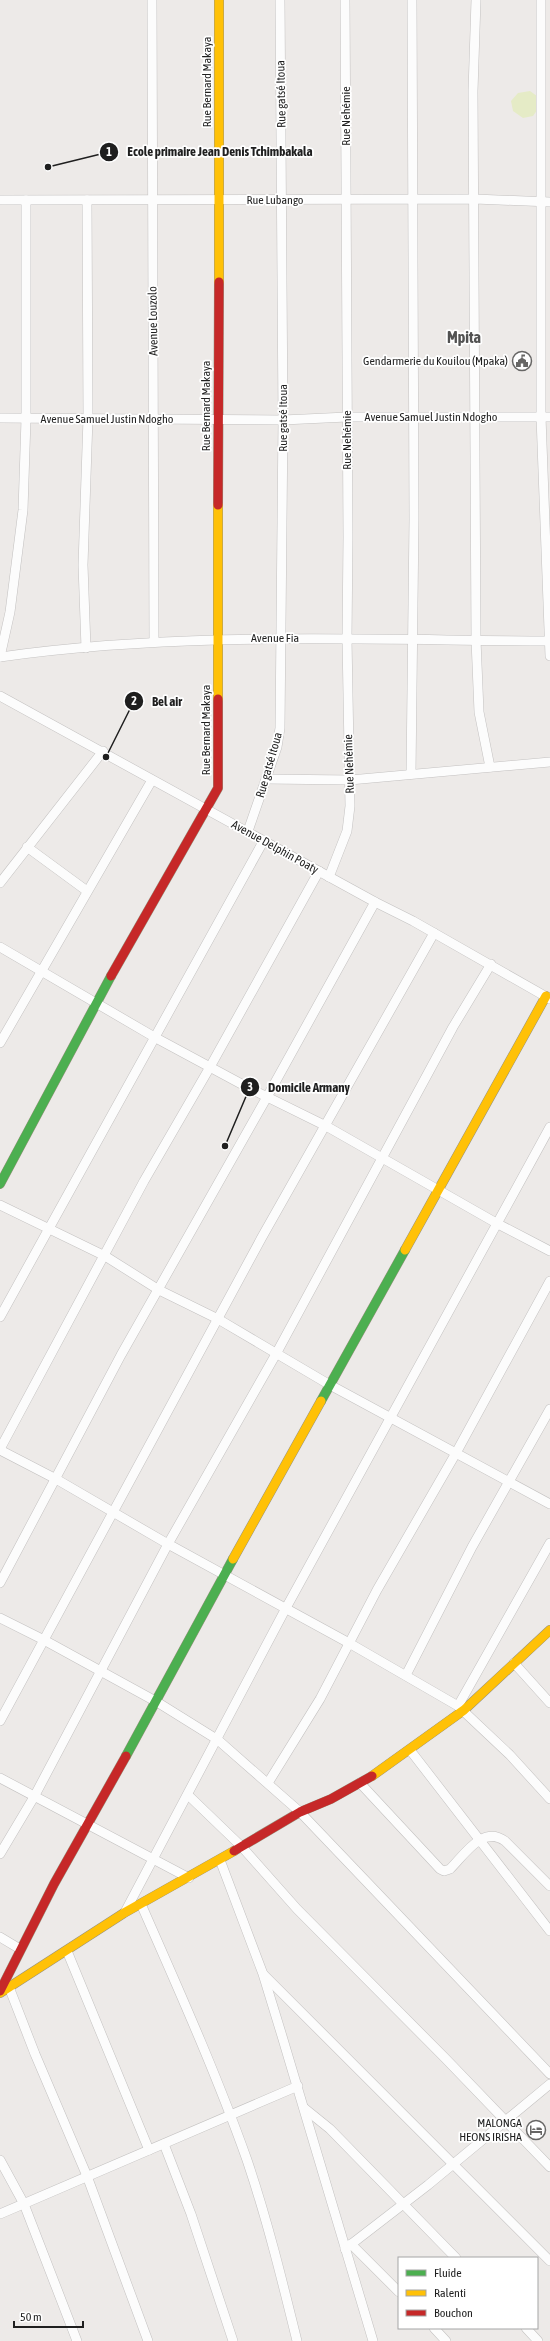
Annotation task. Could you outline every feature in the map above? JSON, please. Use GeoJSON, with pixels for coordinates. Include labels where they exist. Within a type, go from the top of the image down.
{"type":"FeatureCollection","features":[{"type":"Feature","properties":{"kind":"street","name":"Avenue Louzolo"},"geometry":{"type":"LineString","coordinates":[[152,0],[154,642]]}},
{"type":"Feature","properties":{"kind":"street","name":"Rue Bernard Makaya"},"geometry":{"type":"LineString","coordinates":[[0,1184],[97,1002],[218,788],[219,0]]}},
{"type":"Feature","properties":{"kind":"street","name":"Rue gatsé Itoua"},"geometry":{"type":"LineString","coordinates":[[248,832],[266,779],[280,728],[283,420],[283,200],[280,0]]}},
{"type":"Feature","properties":{"kind":"street","name":"Rue Nehémie"},"geometry":{"type":"LineString","coordinates":[[329,877],[347,831],[350,780],[347,639],[345,0]]}},
{"type":"Feature","properties":{"kind":"street"},"geometry":{"type":"LineString","coordinates":[[411,774],[414,638],[412,417],[412,0]]}},
{"type":"Feature","properties":{"kind":"street"},"geometry":{"type":"LineString","coordinates":[[476,0],[472,91],[475,199],[474,418],[476,640],[479,712],[490,767]]}},
{"type":"Feature","properties":{"kind":"street"},"geometry":{"type":"LineString","coordinates":[[541,0],[546,202],[546,417],[550,656]]}},
{"type":"Feature","properties":{"kind":"street","name":"Rue Lubango"},"geometry":{"type":"LineString","coordinates":[[0,200],[475,199],[546,202]]}},
{"type":"Feature","properties":{"kind":"street"},"geometry":{"type":"LineString","coordinates":[[0,657],[10,612],[20,546],[26,419],[26,200]]}},
{"type":"Feature","properties":{"kind":"street"},"geometry":{"type":"LineString","coordinates":[[86,648],[83,564],[88,418],[88,200]]}},
{"type":"Feature","properties":{"kind":"street","name":"Avenue Samuel Justin Ndogho"},"geometry":{"type":"LineString","coordinates":[[0,418],[283,420],[347,417],[546,417]]}},
{"type":"Feature","properties":{"kind":"street","name":"Avenue Fia"},"geometry":{"type":"LineString","coordinates":[[0,657],[50,650],[218,639],[414,638],[549,641]]}},
{"type":"Feature","properties":{"kind":"street","name":"Avenue Delphin Poaty"},"geometry":{"type":"LineString","coordinates":[[0,696],[103,751],[152,780],[264,840],[329,877],[491,964],[548,997]]}},
{"type":"Feature","properties":{"kind":"street"},"geometry":{"type":"LineString","coordinates":[[0,883],[103,751]]}},
{"type":"Feature","properties":{"kind":"street"},"geometry":{"type":"LineString","coordinates":[[266,779],[350,780],[550,762]]}},
{"type":"Feature","properties":{"kind":"street"},"geometry":{"type":"LineString","coordinates":[[0,1044],[152,780]]}},
{"type":"Feature","properties":{"kind":"street"},"geometry":{"type":"LineString","coordinates":[[0,1317],[156,1038],[264,840]]}},
{"type":"Feature","properties":{"kind":"street"},"geometry":{"type":"LineString","coordinates":[[27,847],[87,891]]}},
{"type":"Feature","properties":{"kind":"street"},"geometry":{"type":"LineString","coordinates":[[319,871],[210,1067],[148,1174],[0,1450],[114,1511],[168,1544],[349,1643],[461,1708],[510,1755],[550,1800]]}},
{"type":"Feature","properties":{"kind":"street"},"geometry":{"type":"LineString","coordinates":[[0,1583],[121,1355],[268,1097],[375,902]]}},
{"type":"Feature","properties":{"kind":"street"},"geometry":{"type":"LineString","coordinates":[[0,1720],[218,1319],[434,933]]}},
{"type":"Feature","properties":{"kind":"street"},"geometry":{"type":"LineString","coordinates":[[0,947],[97,1002],[156,1038],[326,1126],[498,1224],[550,1251]]}},
{"type":"Feature","properties":{"kind":"street"},"geometry":{"type":"LineString","coordinates":[[0,1854],[34,1797],[168,1544],[276,1354],[384,1158],[453,1027],[491,964]]}},
{"type":"Feature","properties":{"kind":"street"},"geometry":{"type":"LineString","coordinates":[[0,1992],[20,1949],[157,1702],[225,1575],[438,1190],[548,997]]}},
{"type":"Feature","properties":{"kind":"street"},"geometry":{"type":"LineString","coordinates":[[124,1913],[218,1740],[286,1608],[392,1418],[550,1127]]}},
{"type":"Feature","properties":{"kind":"street"},"geometry":{"type":"LineString","coordinates":[[0,1205],[105,1256],[159,1290],[218,1319],[330,1385],[550,1504]]}},
{"type":"Feature","properties":{"kind":"street"},"geometry":{"type":"LineString","coordinates":[[268,1783],[320,1699],[434,1488],[456,1453],[550,1281]]}},
{"type":"Feature","properties":{"kind":"street"},"geometry":{"type":"LineString","coordinates":[[406,1675],[472,1547],[550,1409]]}},
{"type":"Feature","properties":{"kind":"street"},"geometry":{"type":"LineString","coordinates":[[461,1708],[550,1543]]}},
{"type":"Feature","properties":{"kind":"street"},"geometry":{"type":"LineString","coordinates":[[0,1618],[44,1640],[157,1702],[218,1740],[300,1812],[550,2074]]}},
{"type":"Feature","properties":{"kind":"street"},"geometry":{"type":"LineString","coordinates":[[0,1992],[67,1951],[124,1913],[189,1878],[300,1812],[331,1799],[360,1783],[410,1750],[514,1663],[550,1630]]}},
{"type":"Feature","properties":{"kind":"street"},"geometry":{"type":"LineString","coordinates":[[514,1663],[550,1703]]}},
{"type":"Feature","properties":{"kind":"street"},"geometry":{"type":"LineString","coordinates":[[410,1750],[478,1840],[550,1931]]}},
{"type":"Feature","properties":{"kind":"street"},"geometry":{"type":"LineString","coordinates":[[0,1778],[152,1860],[189,1878]]}},
{"type":"Feature","properties":{"kind":"street"},"geometry":{"type":"LineString","coordinates":[[360,1783],[440,1869],[450,1869],[478,1840],[491,1835],[498,1836],[550,1886]]}},
{"type":"Feature","properties":{"kind":"street"},"geometry":{"type":"LineString","coordinates":[[188,1795],[242,1847],[297,1909],[445,2058],[550,2167]]}},
{"type":"Feature","properties":{"kind":"street"},"geometry":{"type":"LineString","coordinates":[[220,1860],[263,1974],[348,2246],[373,2341]]}},
{"type":"Feature","properties":{"kind":"street"},"geometry":{"type":"LineString","coordinates":[[141,1904],[230,2116],[269,2229],[297,2341]]}},
{"type":"Feature","properties":{"kind":"street"},"geometry":{"type":"LineString","coordinates":[[0,1937],[20,1949]]}},
{"type":"Feature","properties":{"kind":"street"},"geometry":{"type":"LineString","coordinates":[[67,1951],[149,2150]]}},
{"type":"Feature","properties":{"kind":"street"},"geometry":{"type":"LineString","coordinates":[[263,1974],[550,2261]]}},
{"type":"Feature","properties":{"kind":"street"},"geometry":{"type":"LineString","coordinates":[[10,1987],[35,2054],[87,2176],[147,2341]]}},
{"type":"Feature","properties":{"kind":"street"},"geometry":{"type":"LineString","coordinates":[[348,2246],[404,2204],[550,2084]]}},
{"type":"Feature","properties":{"kind":"street"},"geometry":{"type":"LineString","coordinates":[[0,2214],[298,2086]]}},
{"type":"Feature","properties":{"kind":"street"},"geometry":{"type":"LineString","coordinates":[[304,2108],[330,2129],[455,2257]]}},
{"type":"Feature","properties":{"kind":"street"},"geometry":{"type":"LineString","coordinates":[[164,2144],[191,2214],[233,2341]]}},
{"type":"Feature","properties":{"kind":"street"},"geometry":{"type":"LineString","coordinates":[[0,2160],[24,2204],[77,2341]]}},
{"type":"Feature","properties":{"kind":"street"},"geometry":{"type":"LineString","coordinates":[[348,2246],[398,2291]]}},
{"type":"Feature","properties":{"kind":"street"},"geometry":{"type":"LineString","coordinates":[[435,2329],[446,2341]]}},
{"type":"Feature","properties":{"kind":"street"},"geometry":{"type":"LineString","coordinates":[[527,2329],[538,2341]]}},
{"type":"Feature","properties":{"kind":"green space"},"geometry":{"type":"Polygon","coordinates":[[[530,91],[541,99],[540,106],[533,116],[523,118],[513,111],[511,101],[518,93],[530,91]]]}},
{"type":"Feature","properties":{"kind":"traffic: fast"},"geometry":{"type":"LineString","coordinates":[[0,1184],[111,976]]}},
{"type":"Feature","properties":{"kind":"traffic: fast"},"geometry":{"type":"LineString","coordinates":[[321,1401],[405,1250]]}},
{"type":"Feature","properties":{"kind":"traffic: fast"},"geometry":{"type":"LineString","coordinates":[[126,1756],[233,1559]]}},
{"type":"Feature","properties":{"kind":"traffic: slow"},"geometry":{"type":"LineString","coordinates":[[219,0],[219,282]]}},
{"type":"Feature","properties":{"kind":"traffic: slow"},"geometry":{"type":"LineString","coordinates":[[218,505],[218,699]]}},
{"type":"Feature","properties":{"kind":"traffic: slow"},"geometry":{"type":"LineString","coordinates":[[405,1250],[546,996]]}},
{"type":"Feature","properties":{"kind":"traffic: slow"},"geometry":{"type":"LineString","coordinates":[[233,1559],[321,1401]]}},
{"type":"Feature","properties":{"kind":"traffic: slow"},"geometry":{"type":"LineString","coordinates":[[372,1776],[464,1710],[550,1630]]}},
{"type":"Feature","properties":{"kind":"traffic: slow"},"geometry":{"type":"LineString","coordinates":[[0,1993],[124,1913],[234,1851]]}},
{"type":"Feature","properties":{"kind":"traffic: jam"},"geometry":{"type":"LineString","coordinates":[[218,505],[219,282]]}},
{"type":"Feature","properties":{"kind":"traffic: jam"},"geometry":{"type":"LineString","coordinates":[[111,976],[218,788],[218,699]]}},
{"type":"Feature","properties":{"kind":"traffic: jam"},"geometry":{"type":"LineString","coordinates":[[0,1991],[54,1884],[126,1756]]}},
{"type":"Feature","properties":{"kind":"traffic: jam"},"geometry":{"type":"LineString","coordinates":[[234,1851],[300,1812],[331,1799],[372,1776]]}},
{"type":"Feature","properties":{"kind":"place","name":"Ecole primaire Jean Denis Tchimbakala"},"geometry":{"type":"Point","coordinates":[48,167]}},
{"type":"Feature","properties":{"kind":"place","name":"Gendarmerie du Kouilou (Mpaka)"},"geometry":{"type":"Point","coordinates":[522,361]}},
{"type":"Feature","properties":{"kind":"place","name":"Bel air"},"geometry":{"type":"Point","coordinates":[106,757]}},
{"type":"Feature","properties":{"kind":"place","name":"Domicile Armany"},"geometry":{"type":"Point","coordinates":[225,1146]}},
{"type":"Feature","properties":{"kind":"place","name":"MALONGA HEONS IRISHA"},"geometry":{"type":"Point","coordinates":[536,2130]}},
{"type":"Feature","properties":{"kind":"district","name":"Mpita"},"geometry":{"type":"Point","coordinates":[464,337]}}]}
